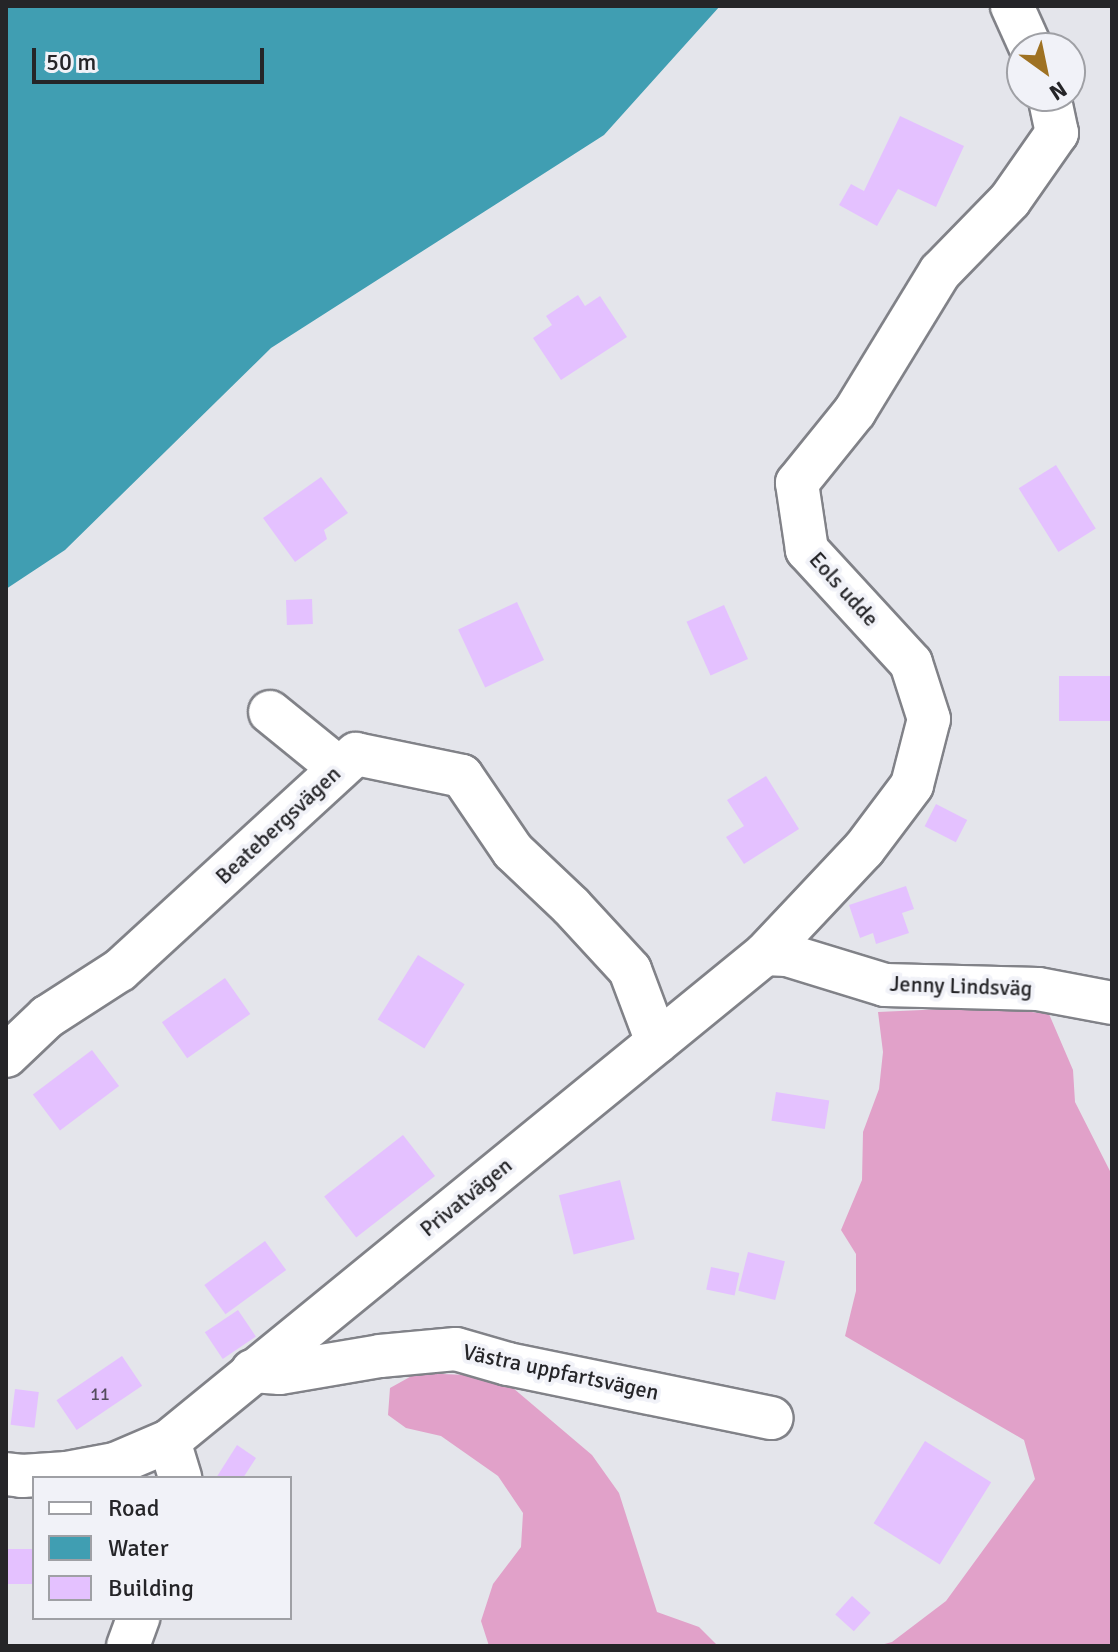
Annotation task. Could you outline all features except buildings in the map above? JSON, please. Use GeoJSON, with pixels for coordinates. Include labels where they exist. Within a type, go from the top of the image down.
{"type":"FeatureCollection","features":[{"type":"Feature","properties":{"kind":"street"},"geometry":{"type":"LineString","coordinates":[[1012,6],[1024,32]]}},
{"type":"Feature","properties":{"kind":"street","name":"Eols udde"},"geometry":{"type":"LineString","coordinates":[[765,954],[864,849],[912,785],[929,719],[911,663],[807,550],[797,483],[855,411],[940,272],[1010,200],[1057,133],[1052,112]]}},
{"type":"Feature","properties":{"kind":"street"},"geometry":{"type":"LineString","coordinates":[[270,712],[339,768]]}},
{"type":"Feature","properties":{"kind":"street","name":"Beatebergsvägen"},"geometry":{"type":"LineString","coordinates":[[6,1056],[47,1017],[120,970],[356,754],[462,776],[513,851],[571,906],[630,970],[657,1042]]}},
{"type":"Feature","properties":{"kind":"street","name":"Jenny Lindsväg"},"geometry":{"type":"LineString","coordinates":[[765,954],[787,955],[885,985],[1038,989],[1112,1003]]}},
{"type":"Feature","properties":{"kind":"street","name":"Privatvägen"},"geometry":{"type":"LineString","coordinates":[[6,1474],[67,1473],[115,1464],[175,1460],[252,1371],[765,954]]}},
{"type":"Feature","properties":{"kind":"street","name":"Västra uppfartsvägen"},"geometry":{"type":"LineString","coordinates":[[252,1371],[280,1373],[380,1356],[456,1349],[508,1364],[772,1418]]}},
{"type":"Feature","properties":{"kind":"street"},"geometry":{"type":"LineString","coordinates":[[128,1646],[137,1620]]}},
{"type":"Feature","properties":{"kind":"shaded area"},"geometry":{"type":"Polygon","coordinates":[[[989,1007],[1049,1014],[1073,1070],[1075,1102],[1112,1175],[1112,1646],[877,1646],[892,1642],[946,1601],[1035,1479],[1024,1440],[845,1336],[856,1291],[856,1254],[841,1230],[862,1180],[863,1132],[879,1089],[883,1052],[878,1012],[989,1007]]]}},
{"type":"Feature","properties":{"kind":"shaded area"},"geometry":{"type":"Polygon","coordinates":[[[417,1373],[467,1375],[507,1383],[592,1455],[619,1493],[657,1612],[699,1627],[718,1646],[489,1646],[481,1621],[493,1584],[521,1547],[523,1513],[498,1476],[441,1436],[406,1428],[388,1415],[390,1388],[417,1373]]]}},
{"type":"Feature","properties":{"kind":"water"},"geometry":{"type":"Polygon","coordinates":[[[6,6],[720,6],[604,135],[271,348],[65,550],[6,589],[6,6]]]}}]}
